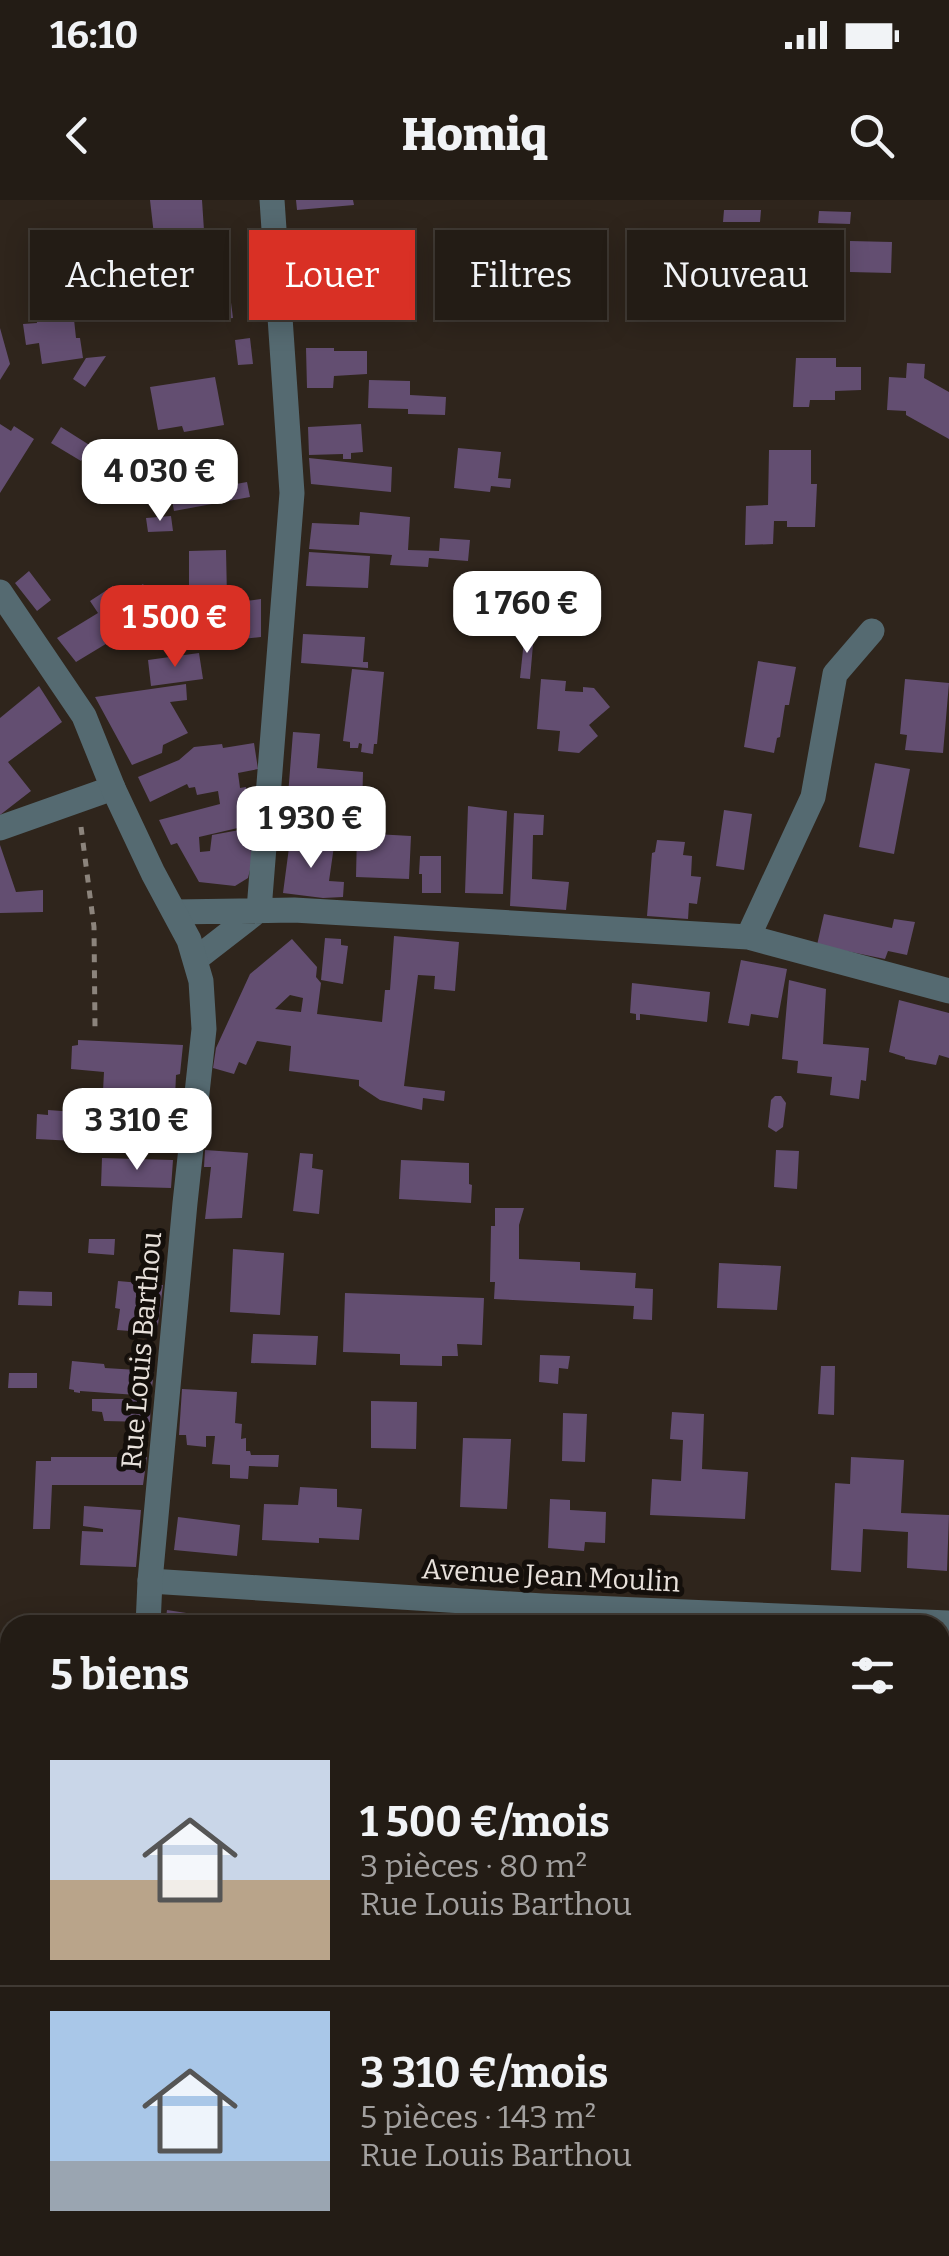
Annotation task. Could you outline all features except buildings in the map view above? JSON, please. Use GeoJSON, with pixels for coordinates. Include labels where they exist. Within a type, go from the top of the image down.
{"type":"FeatureCollection","features":[{"type":"Feature","properties":{"kind":"street"},"geometry":{"type":"LineString","coordinates":[[196,959],[259,910],[292,493],[272,200]]}},
{"type":"Feature","properties":{"kind":"street","name":"Rue Louis Barthou"},"geometry":{"type":"LineString","coordinates":[[0,592],[84,716],[113,788],[176,912],[201,981],[204,1028],[148,1615]]}},
{"type":"Feature","properties":{"kind":"street"},"geometry":{"type":"LineString","coordinates":[[748,937],[813,797],[835,674],[872,631]]}},
{"type":"Feature","properties":{"kind":"street"},"geometry":{"type":"LineString","coordinates":[[0,828],[113,788]]}},
{"type":"Feature","properties":{"kind":"street"},"geometry":{"type":"LineString","coordinates":[[176,912],[313,911],[748,937],[949,991]]}},
{"type":"Feature","properties":{"kind":"street","name":"Avenue Jean Moulin"},"geometry":{"type":"LineString","coordinates":[[150,1581],[712,1615]]}},
{"type":"Feature","properties":{"kind":"path"},"geometry":{"type":"LineString","coordinates":[[76,799],[94,928],[95,1028]]}}]}
